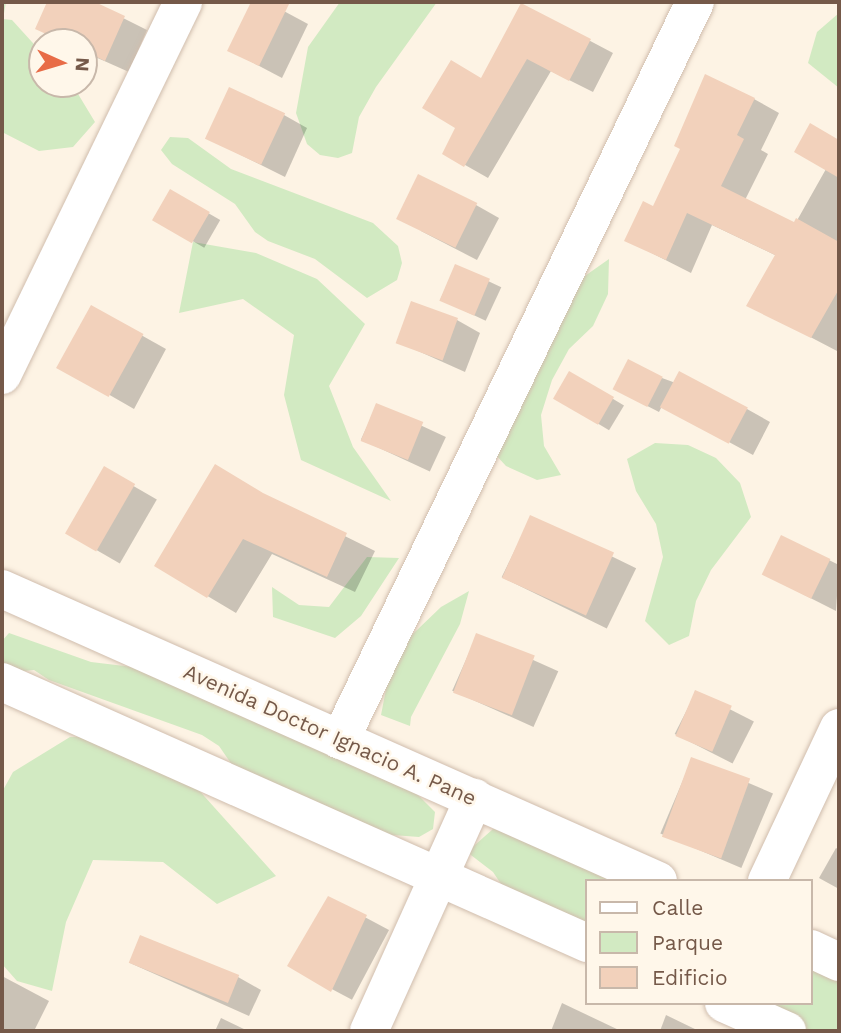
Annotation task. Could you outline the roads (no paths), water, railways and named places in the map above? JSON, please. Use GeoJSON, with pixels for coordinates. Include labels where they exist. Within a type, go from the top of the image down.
{"type":"FeatureCollection","features":[{"type":"Feature","properties":{"kind":"street"},"geometry":{"type":"LineString","coordinates":[[2,376],[183,2]]}},
{"type":"Feature","properties":{"kind":"street"},"geometry":{"type":"LineString","coordinates":[[340,740],[695,2]]}},
{"type":"Feature","properties":{"kind":"street","name":"Avenida Doctor Ignacio A. Pane"},"geometry":{"type":"LineString","coordinates":[[2,589],[654,879]]}},
{"type":"Feature","properties":{"kind":"street"},"geometry":{"type":"LineString","coordinates":[[2,682],[586,943]]}},
{"type":"Feature","properties":{"kind":"street"},"geometry":{"type":"LineString","coordinates":[[768,879],[839,728]]}},
{"type":"Feature","properties":{"kind":"street"},"geometry":{"type":"LineString","coordinates":[[369,1031],[474,798]]}},
{"type":"Feature","properties":{"kind":"street"},"geometry":{"type":"LineString","coordinates":[[813,950],[839,962]]}},
{"type":"Feature","properties":{"kind":"street"},"geometry":{"type":"LineString","coordinates":[[728,1005],[787,1031]]}}]}
